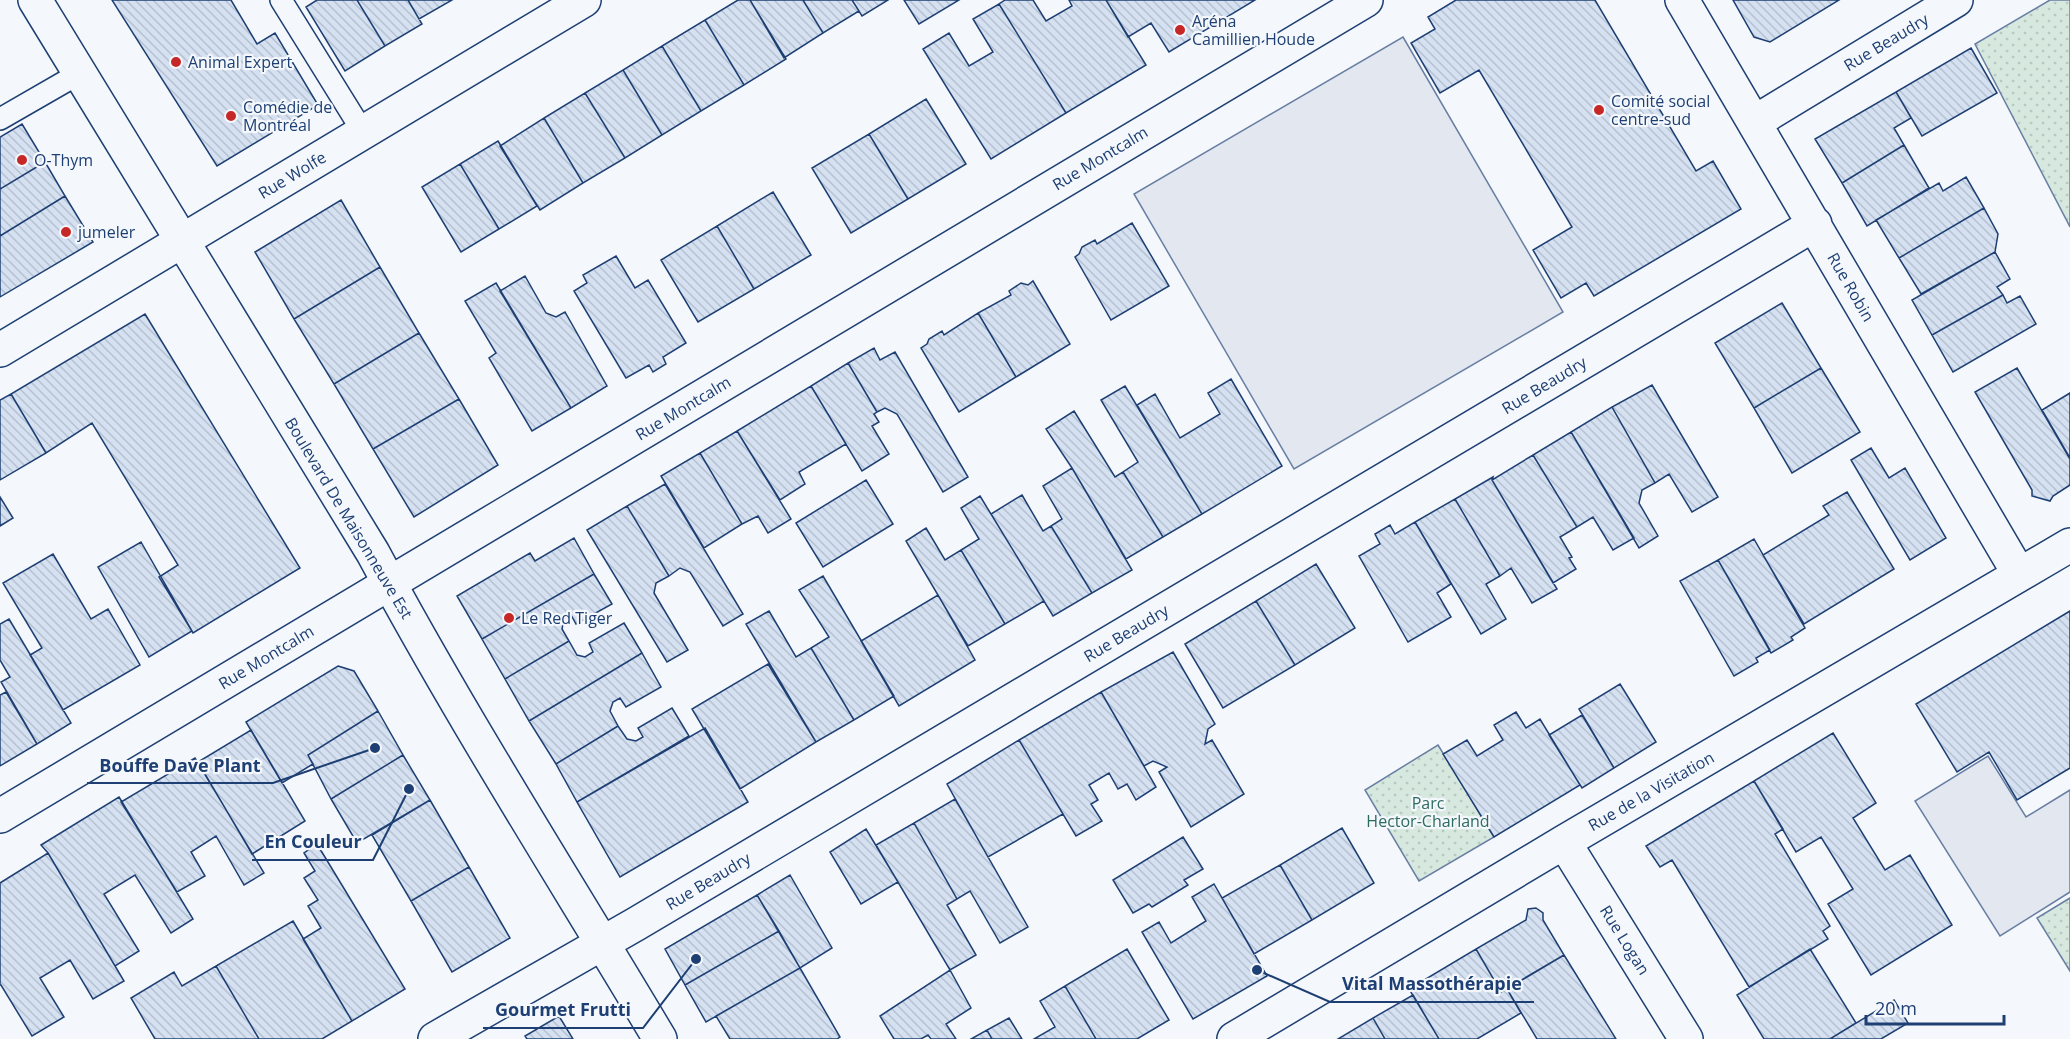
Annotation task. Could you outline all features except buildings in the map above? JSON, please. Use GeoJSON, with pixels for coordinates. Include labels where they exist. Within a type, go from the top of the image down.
{"type":"FeatureCollection","features":[{"type":"Feature","properties":{"kind":"street","name":"Boulevard De Maisonneuve Est"},"geometry":{"type":"LineString","coordinates":[[35,0],[361,533],[660,1039]]}},
{"type":"Feature","properties":{"kind":"street","name":"Rue Wolfe"},"geometry":{"type":"LineString","coordinates":[[0,350],[584,0]]}},
{"type":"Feature","properties":{"kind":"street","name":"Rue Montcalm"},"geometry":{"type":"LineString","coordinates":[[0,816],[1366,0]]}},
{"type":"Feature","properties":{"kind":"street","name":"Rue Robin"},"geometry":{"type":"LineString","coordinates":[[1682,0],[2019,574]]}},
{"type":"Feature","properties":{"kind":"street","name":"Rue Beaudry"},"geometry":{"type":"LineString","coordinates":[[1755,122],[1956,0]]}},
{"type":"Feature","properties":{"kind":"street","name":"Rue Beaudry"},"geometry":{"type":"LineString","coordinates":[[435,1039],[1815,224]]}},
{"type":"Feature","properties":{"kind":"street","name":"Rue de la Visitation"},"geometry":{"type":"LineString","coordinates":[[1234,1039],[2070,545]]}},
{"type":"Feature","properties":{"kind":"street","name":"Rue Logan"},"geometry":{"type":"LineString","coordinates":[[1564,842],[1686,1039]]}},
{"type":"Feature","properties":{"kind":"lane"},"geometry":{"type":"LineString","coordinates":[[281,0],[363,132]]}},
{"type":"Feature","properties":{"kind":"lane"},"geometry":{"type":"LineString","coordinates":[[0,119],[80,73]]}},
{"type":"Feature","properties":{"kind":"green space"},"geometry":{"type":"Polygon","coordinates":[[[2050,0],[2070,0],[2070,227],[1975,44],[2050,0]]]}},
{"type":"Feature","properties":{"kind":"green space","name":"Parc Hector-Charland"},"geometry":{"type":"Polygon","coordinates":[[[1438,745],[1494,837],[1419,881],[1365,790],[1438,745]]]}},
{"type":"Feature","properties":{"kind":"green space"},"geometry":{"type":"Polygon","coordinates":[[[2070,898],[2070,971],[2037,918],[2070,898]]]}},
{"type":"Feature","properties":{"kind":"shaded area"},"geometry":{"type":"Polygon","coordinates":[[[1403,37],[1563,312],[1294,469],[1134,194],[1403,37]]]}},
{"type":"Feature","properties":{"kind":"shaded area"},"geometry":{"type":"Polygon","coordinates":[[[1988,756],[2026,817],[2070,790],[2070,892],[2000,936],[1915,801],[1988,756]]]}},
{"type":"Feature","properties":{"kind":"place","name":"Aréna Camillien Houde"},"geometry":{"type":"Point","coordinates":[1180,30]}},
{"type":"Feature","properties":{"kind":"place","name":"Animal Expert"},"geometry":{"type":"Point","coordinates":[176,62]}},
{"type":"Feature","properties":{"kind":"place","name":"Comité social centre-sud"},"geometry":{"type":"Point","coordinates":[1599,110]}},
{"type":"Feature","properties":{"kind":"place","name":"Comédie de Montréal"},"geometry":{"type":"Point","coordinates":[231,116]}},
{"type":"Feature","properties":{"kind":"place","name":"O-Thym"},"geometry":{"type":"Point","coordinates":[22,160]}},
{"type":"Feature","properties":{"kind":"place","name":"jumeler"},"geometry":{"type":"Point","coordinates":[66,232]}},
{"type":"Feature","properties":{"kind":"place","name":"Le Red Tiger"},"geometry":{"type":"Point","coordinates":[509,618]}},
{"type":"Feature","properties":{"kind":"place","name":"Bouffe Dave Plant"},"geometry":{"type":"Point","coordinates":[375,748]}},
{"type":"Feature","properties":{"kind":"place","name":"En Couleur"},"geometry":{"type":"Point","coordinates":[409,789]}},
{"type":"Feature","properties":{"kind":"place","name":"Gourmet Frutti"},"geometry":{"type":"Point","coordinates":[696,959]}},
{"type":"Feature","properties":{"kind":"place","name":"Vital Massothérapie"},"geometry":{"type":"Point","coordinates":[1257,970]}}]}
